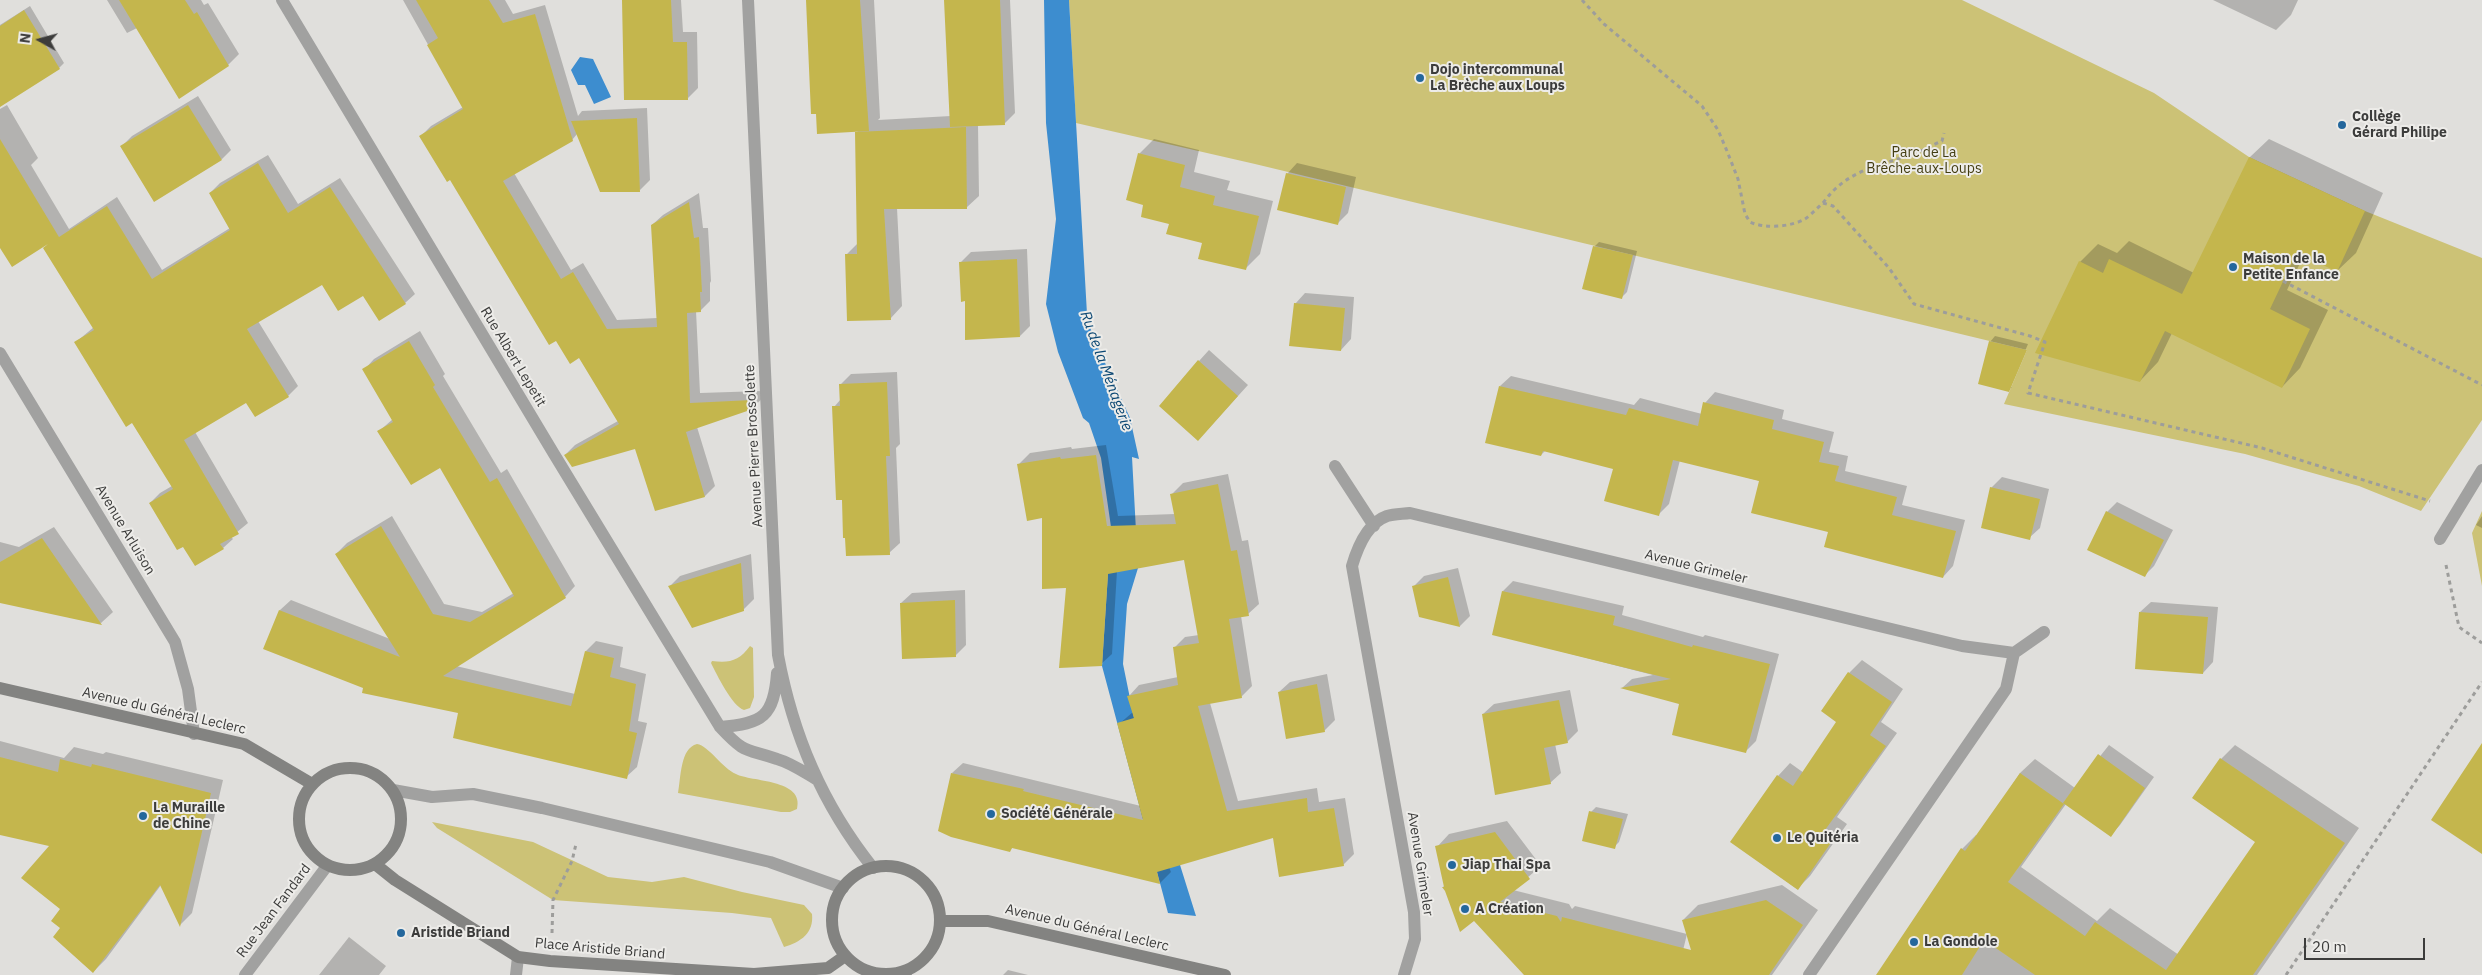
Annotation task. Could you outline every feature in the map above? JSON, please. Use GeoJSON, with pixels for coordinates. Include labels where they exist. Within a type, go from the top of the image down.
{"type":"FeatureCollection","features":[{"type":"Feature","properties":{"kind":"street","name":"Rue Albert Lepetit"},"geometry":{"type":"LineString","coordinates":[[282,0],[720,727],[740,748],[748,752],[778,759],[816,779]]}},
{"type":"Feature","properties":{"kind":"street","name":"Avenue Pierre Brossolette"},"geometry":{"type":"LineString","coordinates":[[748,0],[778,655],[788,704],[816,779],[860,852],[873,868]]}},
{"type":"Feature","properties":{"kind":"street","name":"Avenue Arluison"},"geometry":{"type":"LineString","coordinates":[[0,353],[174,642],[188,689],[194,734]]}},
{"type":"Feature","properties":{"kind":"street"},"geometry":{"type":"LineString","coordinates":[[1335,466],[1374,526]]}},
{"type":"Feature","properties":{"kind":"street"},"geometry":{"type":"LineString","coordinates":[[2440,539],[2482,470]]}},
{"type":"Feature","properties":{"kind":"street","name":"Avenue Grimeler"},"geometry":{"type":"LineString","coordinates":[[1404,975],[1415,939],[1414,912],[1352,566],[1359,542],[1385,517],[1410,513],[1962,646],[2014,653]]}},
{"type":"Feature","properties":{"kind":"street"},"geometry":{"type":"LineString","coordinates":[[1809,975],[2006,689],[2014,653],[2044,632]]}},
{"type":"Feature","properties":{"kind":"street"},"geometry":{"type":"LineString","coordinates":[[720,727],[742,726],[758,721],[769,710],[775,695],[778,655]]}},
{"type":"Feature","properties":{"kind":"street","name":"Avenue du Général Leclerc"},"geometry":{"type":"LineString","coordinates":[[0,688],[244,744],[312,784]]}},
{"type":"Feature","properties":{"kind":"street"},"geometry":{"type":"LineString","coordinates":[[354,768],[369,771],[382,779],[392,790],[400,806],[402,822],[398,839],[389,854],[375,864],[351,871],[327,866],[314,856],[304,844],[300,829],[299,813],[303,798],[312,784],[324,775],[338,769],[354,768]]}},
{"type":"Feature","properties":{"kind":"street"},"geometry":{"type":"LineString","coordinates":[[392,790],[432,797],[473,794],[582,817],[770,862],[842,888]]}},
{"type":"Feature","properties":{"kind":"street","name":"Place Aristide Briand"},"geometry":{"type":"LineString","coordinates":[[375,864],[395,880],[518,957],[550,961],[754,974],[828,968],[845,956]]}},
{"type":"Feature","properties":{"kind":"street","name":"Rue Jean Fandard"},"geometry":{"type":"LineString","coordinates":[[245,975],[327,866]]}},
{"type":"Feature","properties":{"kind":"street"},"geometry":{"type":"LineString","coordinates":[[889,866],[905,869],[920,878],[931,890],[938,905],[941,921],[938,938],[931,952],[906,973],[872,973],[857,966],[845,956],[835,940],[832,922],[834,904],[842,888],[856,875],[873,868],[889,866]]}},
{"type":"Feature","properties":{"kind":"street","name":"Avenue du Général Leclerc"},"geometry":{"type":"LineString","coordinates":[[941,921],[988,921],[1225,975]]}},
{"type":"Feature","properties":{"kind":"street"},"geometry":{"type":"LineString","coordinates":[[516,975],[518,957]]}},
{"type":"Feature","properties":{"kind":"path"},"geometry":{"type":"LineString","coordinates":[[1582,0],[1604,24],[1702,106],[1718,130],[1727,151],[1738,179],[1745,214],[1750,222],[1763,226],[1794,223],[1804,220],[1823,203],[1840,183],[1856,174],[1911,155],[1942,141],[1944,133]]}},
{"type":"Feature","properties":{"kind":"path"},"geometry":{"type":"LineString","coordinates":[[1823,203],[1833,206],[1889,268],[1914,304],[2030,336],[2045,342],[2028,393],[2262,448],[2430,500],[2459,627],[2482,643]]}},
{"type":"Feature","properties":{"kind":"path"},"geometry":{"type":"LineString","coordinates":[[2283,282],[2482,385]]}},
{"type":"Feature","properties":{"kind":"path"},"geometry":{"type":"LineString","coordinates":[[2286,975],[2482,682]]}},
{"type":"Feature","properties":{"kind":"path"},"geometry":{"type":"LineString","coordinates":[[550,961],[553,900],[572,861],[582,817]]}},
{"type":"Feature","properties":{"kind":"green space","name":"Parc de La Brêche-aux-Loups"},"geometry":{"type":"Polygon","coordinates":[[[1069,0],[1962,0],[2154,93],[2249,157],[2365,211],[2482,258],[2482,420],[2421,511],[2359,486],[2245,454],[2004,404],[2027,350],[1255,164],[1076,123],[1069,0]]]}},
{"type":"Feature","properties":{"kind":"green space"},"geometry":{"type":"Polygon","coordinates":[[[2482,511],[2482,586],[2472,533],[2482,511]]]}},
{"type":"Feature","properties":{"kind":"green space"},"geometry":{"type":"Polygon","coordinates":[[[750,646],[753,648],[754,697],[750,708],[744,710],[730,697],[711,663],[712,661],[724,662],[734,660],[742,655],[750,646]]]}},
{"type":"Feature","properties":{"kind":"green space"},"geometry":{"type":"Polygon","coordinates":[[[697,744],[706,749],[736,774],[775,783],[793,792],[797,799],[797,809],[790,812],[781,812],[678,793],[684,757],[691,747],[697,744]]]}},
{"type":"Feature","properties":{"kind":"green space"},"geometry":{"type":"Polygon","coordinates":[[[432,822],[533,842],[608,877],[652,882],[684,877],[804,905],[812,914],[811,926],[805,936],[784,947],[771,918],[732,913],[553,900],[437,828],[432,822]]]}},
{"type":"Feature","properties":{"kind":"water","name":"Ru de la Ménagerie"},"geometry":{"type":"Polygon","coordinates":[[[1044,0],[1069,0],[1087,314],[1092,334],[1130,418],[1139,459],[1132,457],[1138,568],[1127,604],[1123,664],[1134,718],[1196,916],[1168,913],[1102,666],[1111,527],[1101,458],[1089,423],[1083,418],[1058,352],[1046,304],[1056,219],[1046,123],[1044,0]]]}},
{"type":"Feature","properties":{"kind":"water"},"geometry":{"type":"Polygon","coordinates":[[[580,57],[593,59],[611,97],[594,104],[585,85],[578,85],[571,70],[580,57]]]}},
{"type":"Feature","properties":{"kind":"building"},"geometry":{"type":"Polygon","coordinates":[[[119,0],[185,0],[194,14],[197,12],[229,66],[179,99],[119,0]]]}},
{"type":"Feature","properties":{"kind":"building"},"geometry":{"type":"Polygon","coordinates":[[[416,0],[489,0],[503,23],[535,14],[573,141],[503,181],[561,279],[573,272],[607,329],[657,327],[651,225],[689,202],[694,238],[699,237],[702,292],[700,292],[701,312],[687,313],[690,403],[752,400],[753,409],[686,432],[705,497],[655,511],[635,449],[572,467],[564,455],[619,424],[579,358],[570,364],[556,341],[549,345],[450,180],[447,182],[419,136],[463,109],[427,45],[438,38],[416,0]]]}},
{"type":"Feature","properties":{"kind":"building"},"geometry":{"type":"Polygon","coordinates":[[[622,0],[671,0],[673,42],[687,42],[688,100],[624,100],[622,0]]]}},
{"type":"Feature","properties":{"kind":"building"},"geometry":{"type":"Polygon","coordinates":[[[806,0],[860,0],[869,131],[817,134],[816,114],[811,114],[806,0]]]}},
{"type":"Feature","properties":{"kind":"building"},"geometry":{"type":"Polygon","coordinates":[[[944,0],[1000,0],[1005,125],[950,127],[944,0]]]}},
{"type":"Feature","properties":{"kind":"building"},"geometry":{"type":"Polygon","coordinates":[[[24,10],[60,69],[0,107],[0,26],[24,10]]]}},
{"type":"Feature","properties":{"kind":"building"},"geometry":{"type":"Polygon","coordinates":[[[188,105],[222,160],[154,202],[120,146],[188,105]]]}},
{"type":"Feature","properties":{"kind":"building"},"geometry":{"type":"Polygon","coordinates":[[[637,118],[640,192],[600,192],[571,121],[637,118]]]}},
{"type":"Feature","properties":{"kind":"building"},"geometry":{"type":"Polygon","coordinates":[[[966,127],[967,209],[884,209],[891,320],[847,321],[845,254],[857,254],[855,132],[966,127]]]}},
{"type":"Feature","properties":{"kind":"building"},"geometry":{"type":"Polygon","coordinates":[[[0,139],[59,237],[107,206],[152,279],[230,230],[209,193],[258,163],[288,213],[330,187],[406,304],[379,321],[363,296],[338,311],[322,285],[247,329],[289,397],[255,417],[246,403],[184,440],[239,534],[220,544],[224,549],[195,566],[183,547],[177,550],[149,503],[173,489],[132,423],[126,427],[74,342],[94,330],[43,248],[48,244],[12,267],[0,248],[0,139]]]}},
{"type":"Feature","properties":{"kind":"building"},"geometry":{"type":"Polygon","coordinates":[[[1138,153],[1185,165],[1180,187],[1215,196],[1213,205],[1259,216],[1246,270],[1198,259],[1202,243],[1166,234],[1169,224],[1141,217],[1143,205],[1126,200],[1138,153]]]}},
{"type":"Feature","properties":{"kind":"building","name":"Maison de la Petite Enfance"},"geometry":{"type":"Polygon","coordinates":[[[2249,157],[2365,211],[2337,272],[2297,252],[2270,309],[2310,329],[2282,388],[2165,331],[2140,382],[2035,353],[2079,261],[2103,273],[2109,259],[2182,294],[2249,157]]]}},
{"type":"Feature","properties":{"kind":"building"},"geometry":{"type":"Polygon","coordinates":[[[1286,173],[1346,187],[1338,225],[1277,210],[1286,173]]]}},
{"type":"Feature","properties":{"kind":"building"},"geometry":{"type":"Polygon","coordinates":[[[1593,246],[1633,255],[1622,299],[1582,289],[1593,246]]]}},
{"type":"Feature","properties":{"kind":"building"},"geometry":{"type":"Polygon","coordinates":[[[1017,259],[1020,337],[965,340],[965,301],[961,302],[959,262],[1017,259]]]}},
{"type":"Feature","properties":{"kind":"building"},"geometry":{"type":"Polygon","coordinates":[[[1294,303],[1345,308],[1341,351],[1289,346],[1294,303]]]}},
{"type":"Feature","properties":{"kind":"building"},"geometry":{"type":"Polygon","coordinates":[[[409,341],[435,385],[433,387],[490,482],[497,478],[566,598],[443,676],[571,706],[585,651],[614,658],[610,677],[636,684],[629,731],[637,733],[627,779],[453,738],[458,713],[362,693],[363,688],[263,649],[279,610],[400,657],[335,554],[381,526],[433,614],[470,622],[514,596],[440,468],[411,485],[377,431],[393,422],[362,369],[409,341]]]}},
{"type":"Feature","properties":{"kind":"building"},"geometry":{"type":"Polygon","coordinates":[[[1989,341],[2027,350],[2009,392],[1978,384],[1989,341]]]}},
{"type":"Feature","properties":{"kind":"building"},"geometry":{"type":"Polygon","coordinates":[[[1198,360],[1238,396],[1198,441],[1159,406],[1198,360]]]}},
{"type":"Feature","properties":{"kind":"building"},"geometry":{"type":"Polygon","coordinates":[[[887,382],[890,456],[886,456],[890,555],[846,556],[845,538],[843,538],[842,500],[836,500],[832,406],[840,406],[839,384],[887,382]]]}},
{"type":"Feature","properties":{"kind":"building"},"geometry":{"type":"Polygon","coordinates":[[[1499,386],[1626,415],[1629,408],[1698,426],[1703,402],[1774,420],[1772,429],[1824,442],[1819,462],[1839,466],[1835,481],[1897,497],[1892,515],[1956,531],[1943,578],[1824,547],[1828,532],[1751,513],[1759,481],[1673,460],[1659,516],[1604,501],[1613,469],[1543,451],[1541,456],[1485,443],[1499,386]]]}},
{"type":"Feature","properties":{"kind":"building"},"geometry":{"type":"Polygon","coordinates":[[[1096,455],[1107,526],[1176,524],[1170,494],[1218,484],[1231,551],[1237,550],[1249,616],[1229,619],[1242,698],[1198,706],[1227,811],[1307,798],[1308,812],[1334,808],[1344,866],[1279,877],[1273,838],[1157,872],[1160,884],[1012,848],[1010,852],[951,837],[938,831],[951,773],[1024,789],[1023,791],[1143,820],[1117,723],[1134,718],[1127,696],[1178,685],[1173,647],[1199,643],[1184,560],[1108,574],[1102,666],[1059,668],[1066,588],[1042,589],[1042,518],[1027,521],[1017,464],[1060,457],[1061,459],[1096,455]]]}},
{"type":"Feature","properties":{"kind":"building"},"geometry":{"type":"Polygon","coordinates":[[[1990,487],[2040,499],[2030,540],[1981,528],[1990,487]]]}},
{"type":"Feature","properties":{"kind":"building"},"geometry":{"type":"Polygon","coordinates":[[[2106,511],[2164,540],[2145,577],[2087,550],[2106,511]]]}},
{"type":"Feature","properties":{"kind":"building"},"geometry":{"type":"Polygon","coordinates":[[[42,538],[102,625],[0,603],[0,562],[42,538]]]}},
{"type":"Feature","properties":{"kind":"building"},"geometry":{"type":"Polygon","coordinates":[[[741,563],[744,611],[692,628],[668,586],[741,563]]]}},
{"type":"Feature","properties":{"kind":"building"},"geometry":{"type":"Polygon","coordinates":[[[1448,577],[1460,627],[1419,617],[1412,586],[1448,577]]]}},
{"type":"Feature","properties":{"kind":"building"},"geometry":{"type":"Polygon","coordinates":[[[1502,591],[1615,616],[1613,625],[1692,647],[1693,645],[1770,664],[1746,753],[1672,735],[1679,704],[1620,688],[1671,679],[1492,635],[1502,591]]]}},
{"type":"Feature","properties":{"kind":"building"},"geometry":{"type":"Polygon","coordinates":[[[955,600],[956,657],[902,659],[900,603],[955,600]]]}},
{"type":"Feature","properties":{"kind":"building"},"geometry":{"type":"Polygon","coordinates":[[[2139,612],[2208,617],[2203,674],[2135,669],[2139,612]]]}},
{"type":"Feature","properties":{"kind":"building"},"geometry":{"type":"Polygon","coordinates":[[[1848,672],[1892,702],[1870,735],[1886,746],[1825,830],[1835,837],[1798,890],[1730,842],[1777,775],[1793,786],[1836,722],[1821,711],[1848,672]]]}},
{"type":"Feature","properties":{"kind":"building"},"geometry":{"type":"Polygon","coordinates":[[[1317,684],[1325,732],[1286,739],[1278,692],[1317,684]]]}},
{"type":"Feature","properties":{"kind":"building"},"geometry":{"type":"Polygon","coordinates":[[[1559,700],[1568,743],[1544,748],[1551,784],[1495,795],[1482,714],[1559,700]]]}},
{"type":"Feature","properties":{"kind":"building"},"geometry":{"type":"Polygon","coordinates":[[[2482,743],[2482,854],[2431,820],[2482,743]]]}},
{"type":"Feature","properties":{"kind":"building"},"geometry":{"type":"Polygon","coordinates":[[[2098,754],[2145,788],[2111,837],[2063,803],[2098,754]]]}},
{"type":"Feature","properties":{"kind":"building"},"geometry":{"type":"Polygon","coordinates":[[[0,757],[58,772],[60,759],[91,767],[92,764],[211,793],[180,927],[160,885],[93,973],[53,937],[60,928],[51,921],[60,909],[21,878],[49,846],[0,835],[0,757]]]}},
{"type":"Feature","properties":{"kind":"building"},"geometry":{"type":"Polygon","coordinates":[[[2220,758],[2345,843],[2253,975],[2035,975],[1984,940],[1962,975],[1876,975],[1961,848],[1965,851],[2020,773],[2064,804],[2008,882],[2085,936],[2095,922],[2166,970],[2255,842],[2192,798],[2220,758]]]}},
{"type":"Feature","properties":{"kind":"building"},"geometry":{"type":"Polygon","coordinates":[[[1589,811],[1623,819],[1615,849],[1582,841],[1589,811]]]}},
{"type":"Feature","properties":{"kind":"building"},"geometry":{"type":"Polygon","coordinates":[[[1495,832],[1530,879],[1500,902],[1557,916],[1561,922],[1562,917],[1691,950],[1682,920],[1766,900],[1803,925],[1769,975],[1524,975],[1474,921],[1460,932],[1442,887],[1444,887],[1435,846],[1495,832]]]}},
{"type":"Feature","properties":{"kind":"place","name":"Dojo intercommunal La Brèche aux Loups"},"geometry":{"type":"Point","coordinates":[1420,78]}},
{"type":"Feature","properties":{"kind":"place","name":"Collège Gérard Philipe"},"geometry":{"type":"Point","coordinates":[2342,125]}},
{"type":"Feature","properties":{"kind":"place","name":"Maison de la Petite Enfance"},"geometry":{"type":"Point","coordinates":[2233,267]}},
{"type":"Feature","properties":{"kind":"place","name":"Société Générale"},"geometry":{"type":"Point","coordinates":[991,814]}},
{"type":"Feature","properties":{"kind":"place","name":"La Muraille de Chine"},"geometry":{"type":"Point","coordinates":[143,816]}},
{"type":"Feature","properties":{"kind":"place","name":"Le Quitéria"},"geometry":{"type":"Point","coordinates":[1777,838]}},
{"type":"Feature","properties":{"kind":"place","name":"Jiap Thai Spa"},"geometry":{"type":"Point","coordinates":[1452,865]}},
{"type":"Feature","properties":{"kind":"place","name":"A Création"},"geometry":{"type":"Point","coordinates":[1465,909]}},
{"type":"Feature","properties":{"kind":"place","name":"Aristide Briand"},"geometry":{"type":"Point","coordinates":[401,933]}},
{"type":"Feature","properties":{"kind":"place","name":"La Gondole"},"geometry":{"type":"Point","coordinates":[1914,942]}}]}
